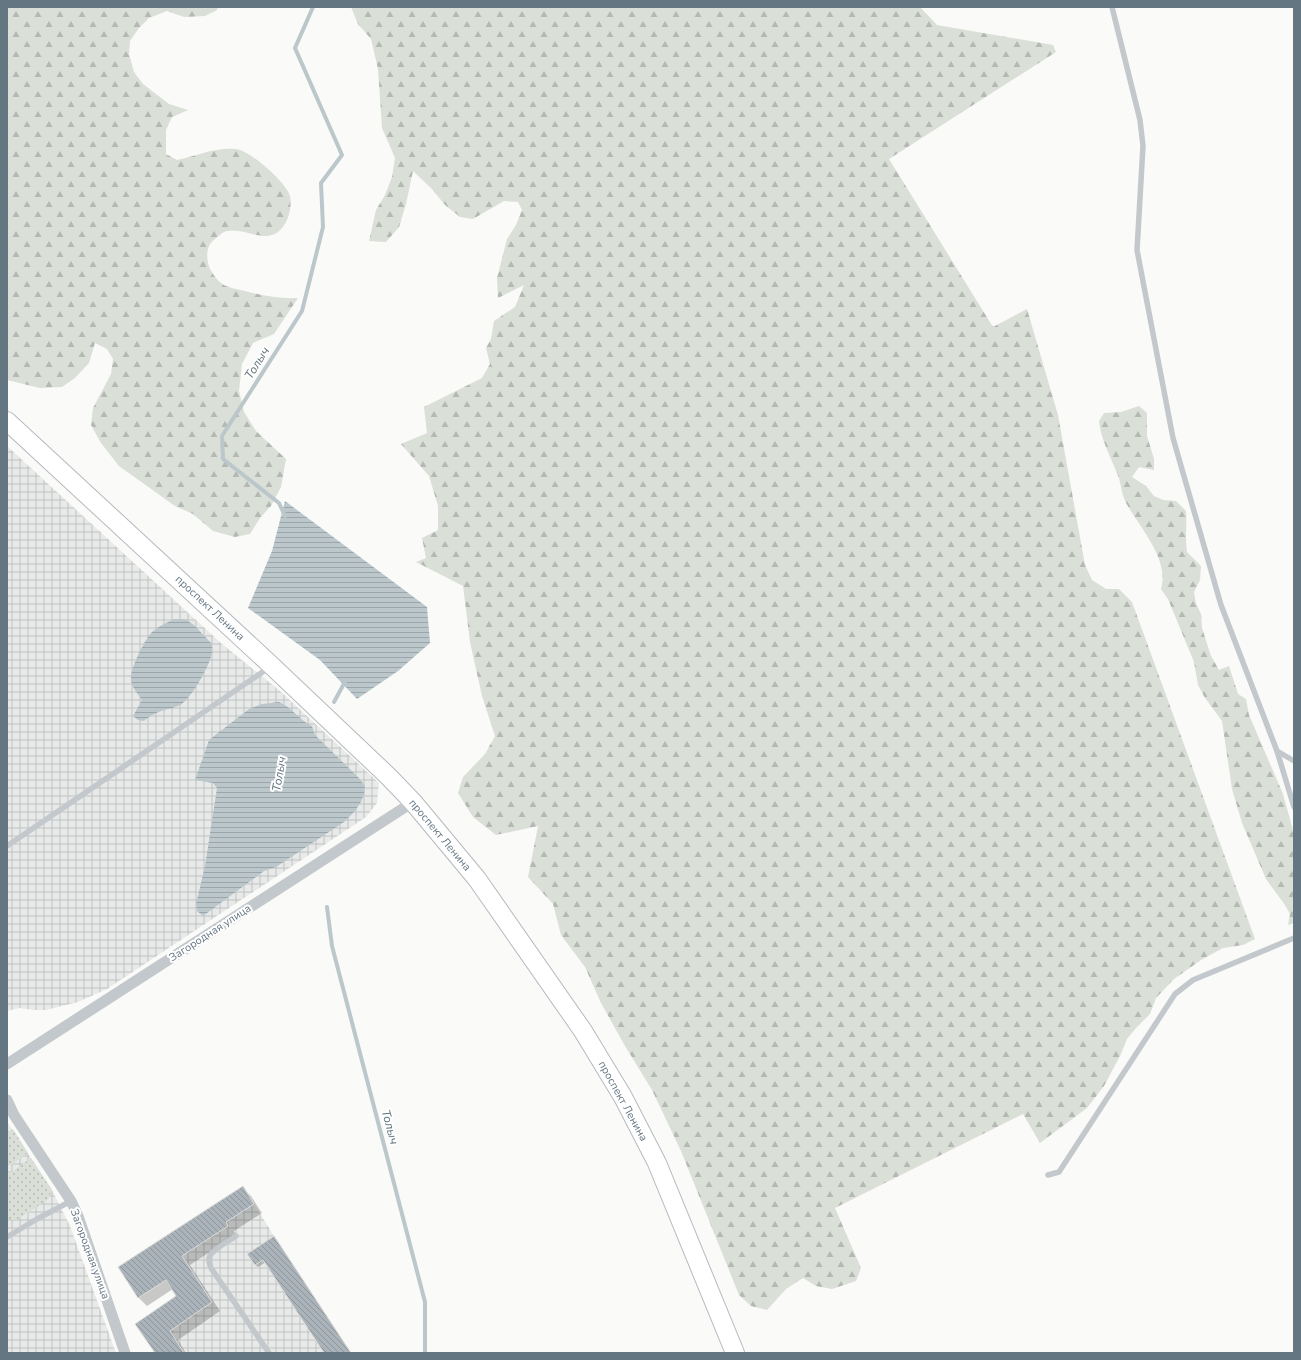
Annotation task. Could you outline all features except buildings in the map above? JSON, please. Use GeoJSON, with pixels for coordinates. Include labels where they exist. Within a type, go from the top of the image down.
{"type":"FeatureCollection","features":[{"type":"Feature","properties":{"kind":"main road","name":"проспект Ленина"},"geometry":{"type":"LineString","coordinates":[[7,421],[272,666],[389,777],[413,802],[477,878],[583,1031],[623,1097],[657,1163],[735,1353]]}},
{"type":"Feature","properties":{"kind":"street","name":"Загородная улица"},"geometry":{"type":"LineString","coordinates":[[7,1064],[413,802]]}},
{"type":"Feature","properties":{"kind":"street","name":"Загородная улица"},"geometry":{"type":"LineString","coordinates":[[7,1100],[14,1115],[71,1201],[78,1216],[125,1353]]}},
{"type":"Feature","properties":{"kind":"lane"},"geometry":{"type":"LineString","coordinates":[[1112,7],[1140,120],[1143,146],[1137,250],[1173,438],[1221,605],[1277,751],[1294,807]]}},
{"type":"Feature","properties":{"kind":"lane"},"geometry":{"type":"LineString","coordinates":[[7,846],[272,666]]}},
{"type":"Feature","properties":{"kind":"lane"},"geometry":{"type":"LineString","coordinates":[[1277,751],[1294,762]]}},
{"type":"Feature","properties":{"kind":"lane"},"geometry":{"type":"LineString","coordinates":[[1048,1175],[1059,1172],[1175,994],[1193,980],[1294,938]]}},
{"type":"Feature","properties":{"kind":"lane"},"geometry":{"type":"LineString","coordinates":[[7,1237],[71,1201]]}},
{"type":"Feature","properties":{"kind":"lane"},"geometry":{"type":"LineString","coordinates":[[236,1236],[212,1252],[209,1258],[209,1263],[269,1353]]}},
{"type":"Feature","properties":{"kind":"shaded area"},"geometry":{"type":"Polygon","coordinates":[[[7,446],[222,644],[279,690],[379,783],[377,803],[366,817],[107,989],[78,1002],[46,1010],[20,1008],[7,1011],[7,446]]]}},
{"type":"Feature","properties":{"kind":"shaded area"},"geometry":{"type":"Polygon","coordinates":[[[7,1122],[52,1190],[70,1226],[116,1353],[7,1353],[7,1122]]]}},
{"type":"Feature","properties":{"kind":"shaded area"},"geometry":{"type":"Polygon","coordinates":[[[243,1186],[351,1353],[155,1353],[176,1296],[165,1280],[138,1298],[118,1267],[243,1186]]]}},
{"type":"Feature","properties":{"kind":"green space"},"geometry":{"type":"Polygon","coordinates":[[[7,7],[218,7],[217,10],[205,16],[184,17],[167,11],[149,18],[139,28],[130,41],[129,54],[134,72],[143,84],[169,104],[188,110],[172,117],[166,130],[166,154],[177,160],[221,149],[236,149],[242,151],[259,161],[267,168],[282,183],[290,196],[291,204],[288,217],[282,228],[276,234],[261,236],[237,231],[229,231],[222,233],[212,241],[207,252],[210,269],[217,279],[226,286],[255,294],[283,298],[298,298],[274,334],[253,343],[242,364],[239,391],[244,412],[256,431],[286,459],[281,487],[271,506],[260,518],[250,534],[235,537],[213,531],[193,514],[175,506],[119,466],[101,443],[91,425],[93,408],[111,374],[113,359],[107,349],[95,343],[89,363],[75,378],[62,387],[40,388],[7,380],[7,7]]]}},
{"type":"Feature","properties":{"kind":"green space"},"geometry":{"type":"Polygon","coordinates":[[[351,7],[920,7],[937,25],[1053,45],[1056,52],[889,159],[993,327],[1027,309],[1058,415],[1085,565],[1092,580],[1106,589],[1119,589],[1132,602],[1255,939],[1243,945],[1223,948],[1201,960],[1174,979],[1156,998],[1150,1014],[1127,1039],[1104,1086],[1087,1108],[1040,1143],[1023,1114],[835,1208],[861,1268],[856,1281],[832,1289],[816,1286],[803,1278],[786,1289],[767,1310],[751,1306],[739,1295],[681,1151],[652,1090],[601,1003],[585,967],[561,935],[553,904],[528,877],[538,826],[496,835],[473,817],[458,793],[463,777],[485,754],[495,736],[482,696],[470,642],[463,586],[416,562],[426,558],[422,538],[438,530],[438,506],[429,476],[401,444],[427,433],[424,407],[482,378],[490,364],[486,348],[491,339],[494,321],[515,307],[524,285],[498,298],[497,278],[507,239],[516,225],[522,210],[518,202],[504,201],[473,219],[460,217],[445,205],[432,189],[413,171],[406,204],[399,227],[386,242],[369,241],[376,210],[385,195],[392,177],[395,158],[382,128],[378,69],[371,39],[358,24],[351,7]]]}},
{"type":"Feature","properties":{"kind":"green space"},"geometry":{"type":"Polygon","coordinates":[[[1139,406],[1147,413],[1147,436],[1154,459],[1154,470],[1139,467],[1132,477],[1146,486],[1154,496],[1163,500],[1176,501],[1186,511],[1187,552],[1201,566],[1200,580],[1194,592],[1196,603],[1201,614],[1202,628],[1211,656],[1219,670],[1229,666],[1238,694],[1246,699],[1249,715],[1283,794],[1294,834],[1294,923],[1288,925],[1290,914],[1266,879],[1242,823],[1232,789],[1222,721],[1205,698],[1198,685],[1194,662],[1168,599],[1161,589],[1163,578],[1157,555],[1152,544],[1125,501],[1119,478],[1102,436],[1099,421],[1104,413],[1121,412],[1139,406]]]}},
{"type":"Feature","properties":{"kind":"green space"},"geometry":{"type":"Polygon","coordinates":[[[13,1129],[28,1153],[10,1166],[7,1162],[7,1133],[13,1129]]]}},
{"type":"Feature","properties":{"kind":"green space"},"geometry":{"type":"Polygon","coordinates":[[[31,1158],[52,1190],[46,1201],[18,1219],[12,1220],[7,1218],[7,1175],[31,1158]]]}},
{"type":"Feature","properties":{"kind":"water"},"geometry":{"type":"Polygon","coordinates":[[[285,501],[427,607],[430,643],[398,671],[357,699],[320,660],[248,608],[272,551],[285,501]]]}},
{"type":"Feature","properties":{"kind":"water"},"geometry":{"type":"Polygon","coordinates":[[[174,619],[185,619],[194,625],[212,644],[210,659],[204,674],[194,691],[183,703],[157,713],[144,721],[138,720],[133,716],[142,700],[131,681],[133,667],[142,647],[152,632],[174,619]]]}},
{"type":"Feature","properties":{"kind":"water"},"geometry":{"type":"Polygon","coordinates":[[[279,702],[284,704],[312,726],[315,735],[359,778],[365,786],[364,794],[355,811],[344,822],[276,867],[264,871],[203,916],[197,911],[196,904],[205,866],[217,788],[213,783],[195,780],[209,740],[249,709],[262,704],[279,702]]]}},
{"type":"Feature","properties":{"kind":"waterway","name":"Толыч"},"geometry":{"type":"LineString","coordinates":[[285,516],[279,503],[223,459],[222,436],[302,311],[323,227],[321,183],[342,155],[295,48],[313,7]]}},
{"type":"Feature","properties":{"kind":"waterway","name":"Толыч"},"geometry":{"type":"LineString","coordinates":[[334,702],[346,680]]}},
{"type":"Feature","properties":{"kind":"waterway","name":"Толыч"},"geometry":{"type":"LineString","coordinates":[[327,907],[332,946],[425,1302],[425,1353]]}}]}
